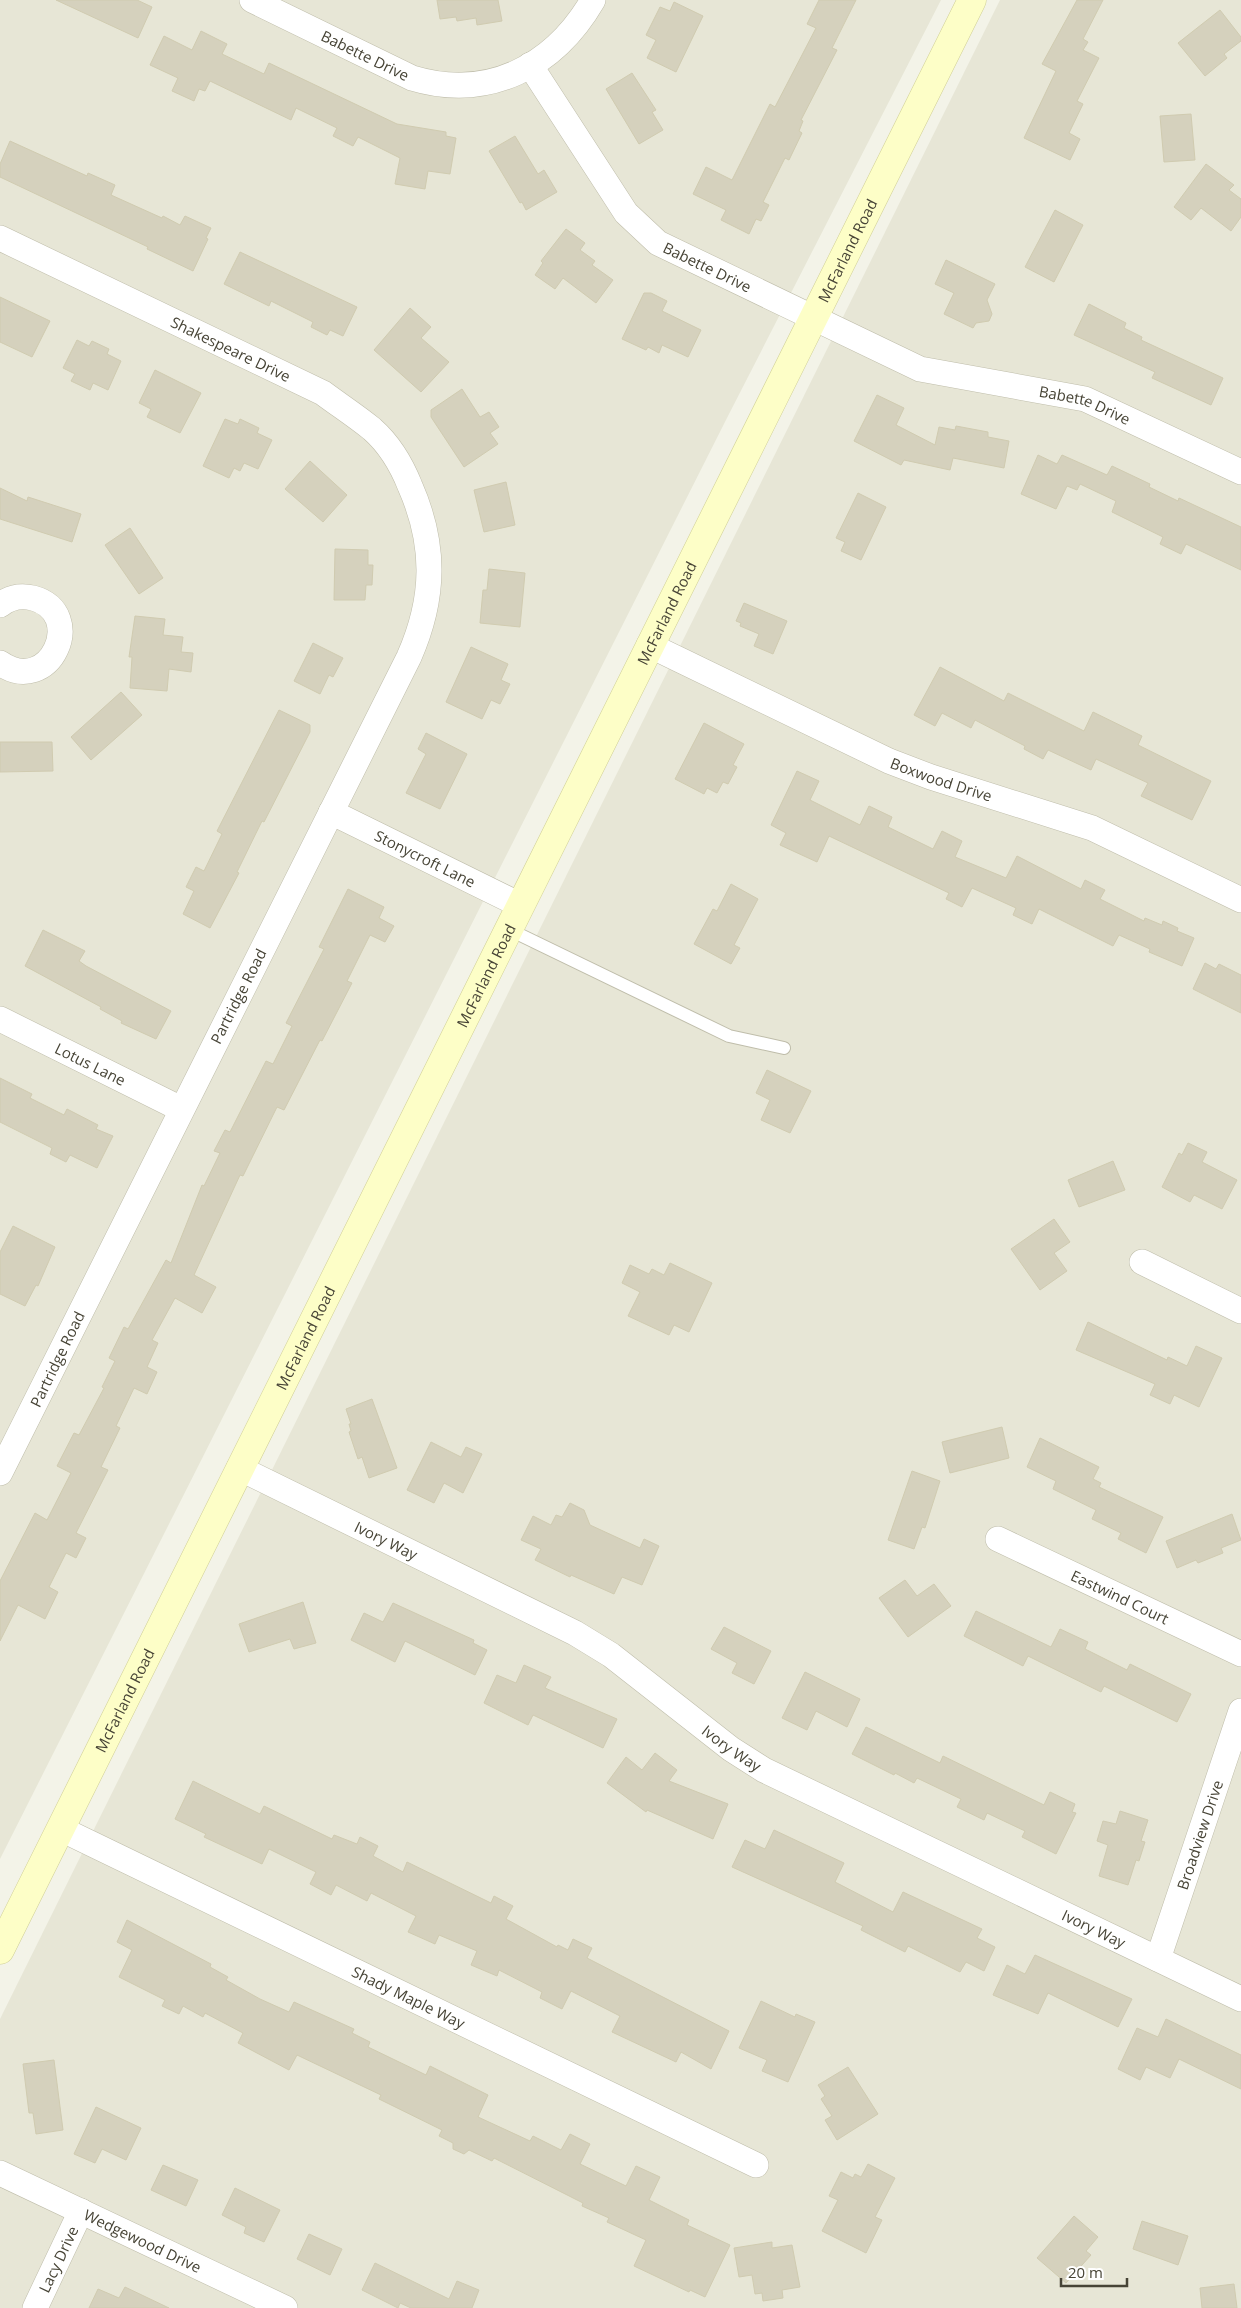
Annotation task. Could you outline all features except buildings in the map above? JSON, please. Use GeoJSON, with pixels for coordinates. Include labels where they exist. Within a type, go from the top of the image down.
{"type":"FeatureCollection","features":[{"type":"Feature","properties":{"kind":"street","name":"Babette Drive"},"geometry":{"type":"LineString","coordinates":[[252,0],[423,81],[465,86],[496,81],[530,65],[626,213],[658,243],[920,368],[1085,399],[1241,472]]}},
{"type":"Feature","properties":{"kind":"street"},"geometry":{"type":"LineString","coordinates":[[530,65],[562,40],[582,18],[592,0]]}},
{"type":"Feature","properties":{"kind":"street","name":"McFarland Road"},"geometry":{"type":"LineString","coordinates":[[0,1950],[972,0]]}},
{"type":"Feature","properties":{"kind":"street","name":"Shakespeare Drive"},"geometry":{"type":"LineString","coordinates":[[0,238],[323,393],[372,429],[403,470],[420,508]]}},
{"type":"Feature","properties":{"kind":"street","name":"Partridge Road"},"geometry":{"type":"LineString","coordinates":[[0,1473],[409,657],[421,628],[428,589],[429,558],[426,528],[420,508]]}},
{"type":"Feature","properties":{"kind":"street"},"geometry":{"type":"LineString","coordinates":[[0,604],[20,597],[41,601],[56,617],[60,634],[53,656],[38,668],[19,670],[0,663]]}},
{"type":"Feature","properties":{"kind":"street","name":"Boxwood Drive"},"geometry":{"type":"LineString","coordinates":[[649,645],[889,761],[931,777],[1092,828],[1241,900]]}},
{"type":"Feature","properties":{"kind":"street","name":"Stonycroft Lane"},"geometry":{"type":"LineString","coordinates":[[331,812],[514,917]]}},
{"type":"Feature","properties":{"kind":"street","name":"Lotus Lane"},"geometry":{"type":"LineString","coordinates":[[0,1019],[181,1109]]}},
{"type":"Feature","properties":{"kind":"street"},"geometry":{"type":"LineString","coordinates":[[1142,1262],[1241,1311]]}},
{"type":"Feature","properties":{"kind":"street","name":"Ivory Way"},"geometry":{"type":"LineString","coordinates":[[239,1468],[575,1632],[612,1655],[731,1749],[764,1770],[1241,1999]]}},
{"type":"Feature","properties":{"kind":"street","name":"Eastwind Court"},"geometry":{"type":"LineString","coordinates":[[998,1540],[1241,1654]]}},
{"type":"Feature","properties":{"kind":"street","name":"Broadview Drive"},"geometry":{"type":"LineString","coordinates":[[1158,1959],[1241,1711]]}},
{"type":"Feature","properties":{"kind":"street","name":"Shady Maple Way"},"geometry":{"type":"LineString","coordinates":[[60,1829],[756,2165]]}},
{"type":"Feature","properties":{"kind":"street","name":"Wedgewood Drive"},"geometry":{"type":"LineString","coordinates":[[0,2172],[286,2308]]}},
{"type":"Feature","properties":{"kind":"street","name":"Lacy Drive"},"geometry":{"type":"LineString","coordinates":[[35,2308],[81,2211]]}},
{"type":"Feature","properties":{"kind":"lane"},"geometry":{"type":"LineString","coordinates":[[514,917],[728,1036],[784,1048]]}},
{"type":"Feature","properties":{"kind":"shaded area"},"geometry":{"type":"Polygon","coordinates":[[[0,0],[941,0],[729,414],[0,1859],[0,0]]]}},
{"type":"Feature","properties":{"kind":"shaded area"},"geometry":{"type":"Polygon","coordinates":[[[1000,0],[1241,0],[1241,2308],[0,2308],[0,2019],[1000,0]]]}}]}
